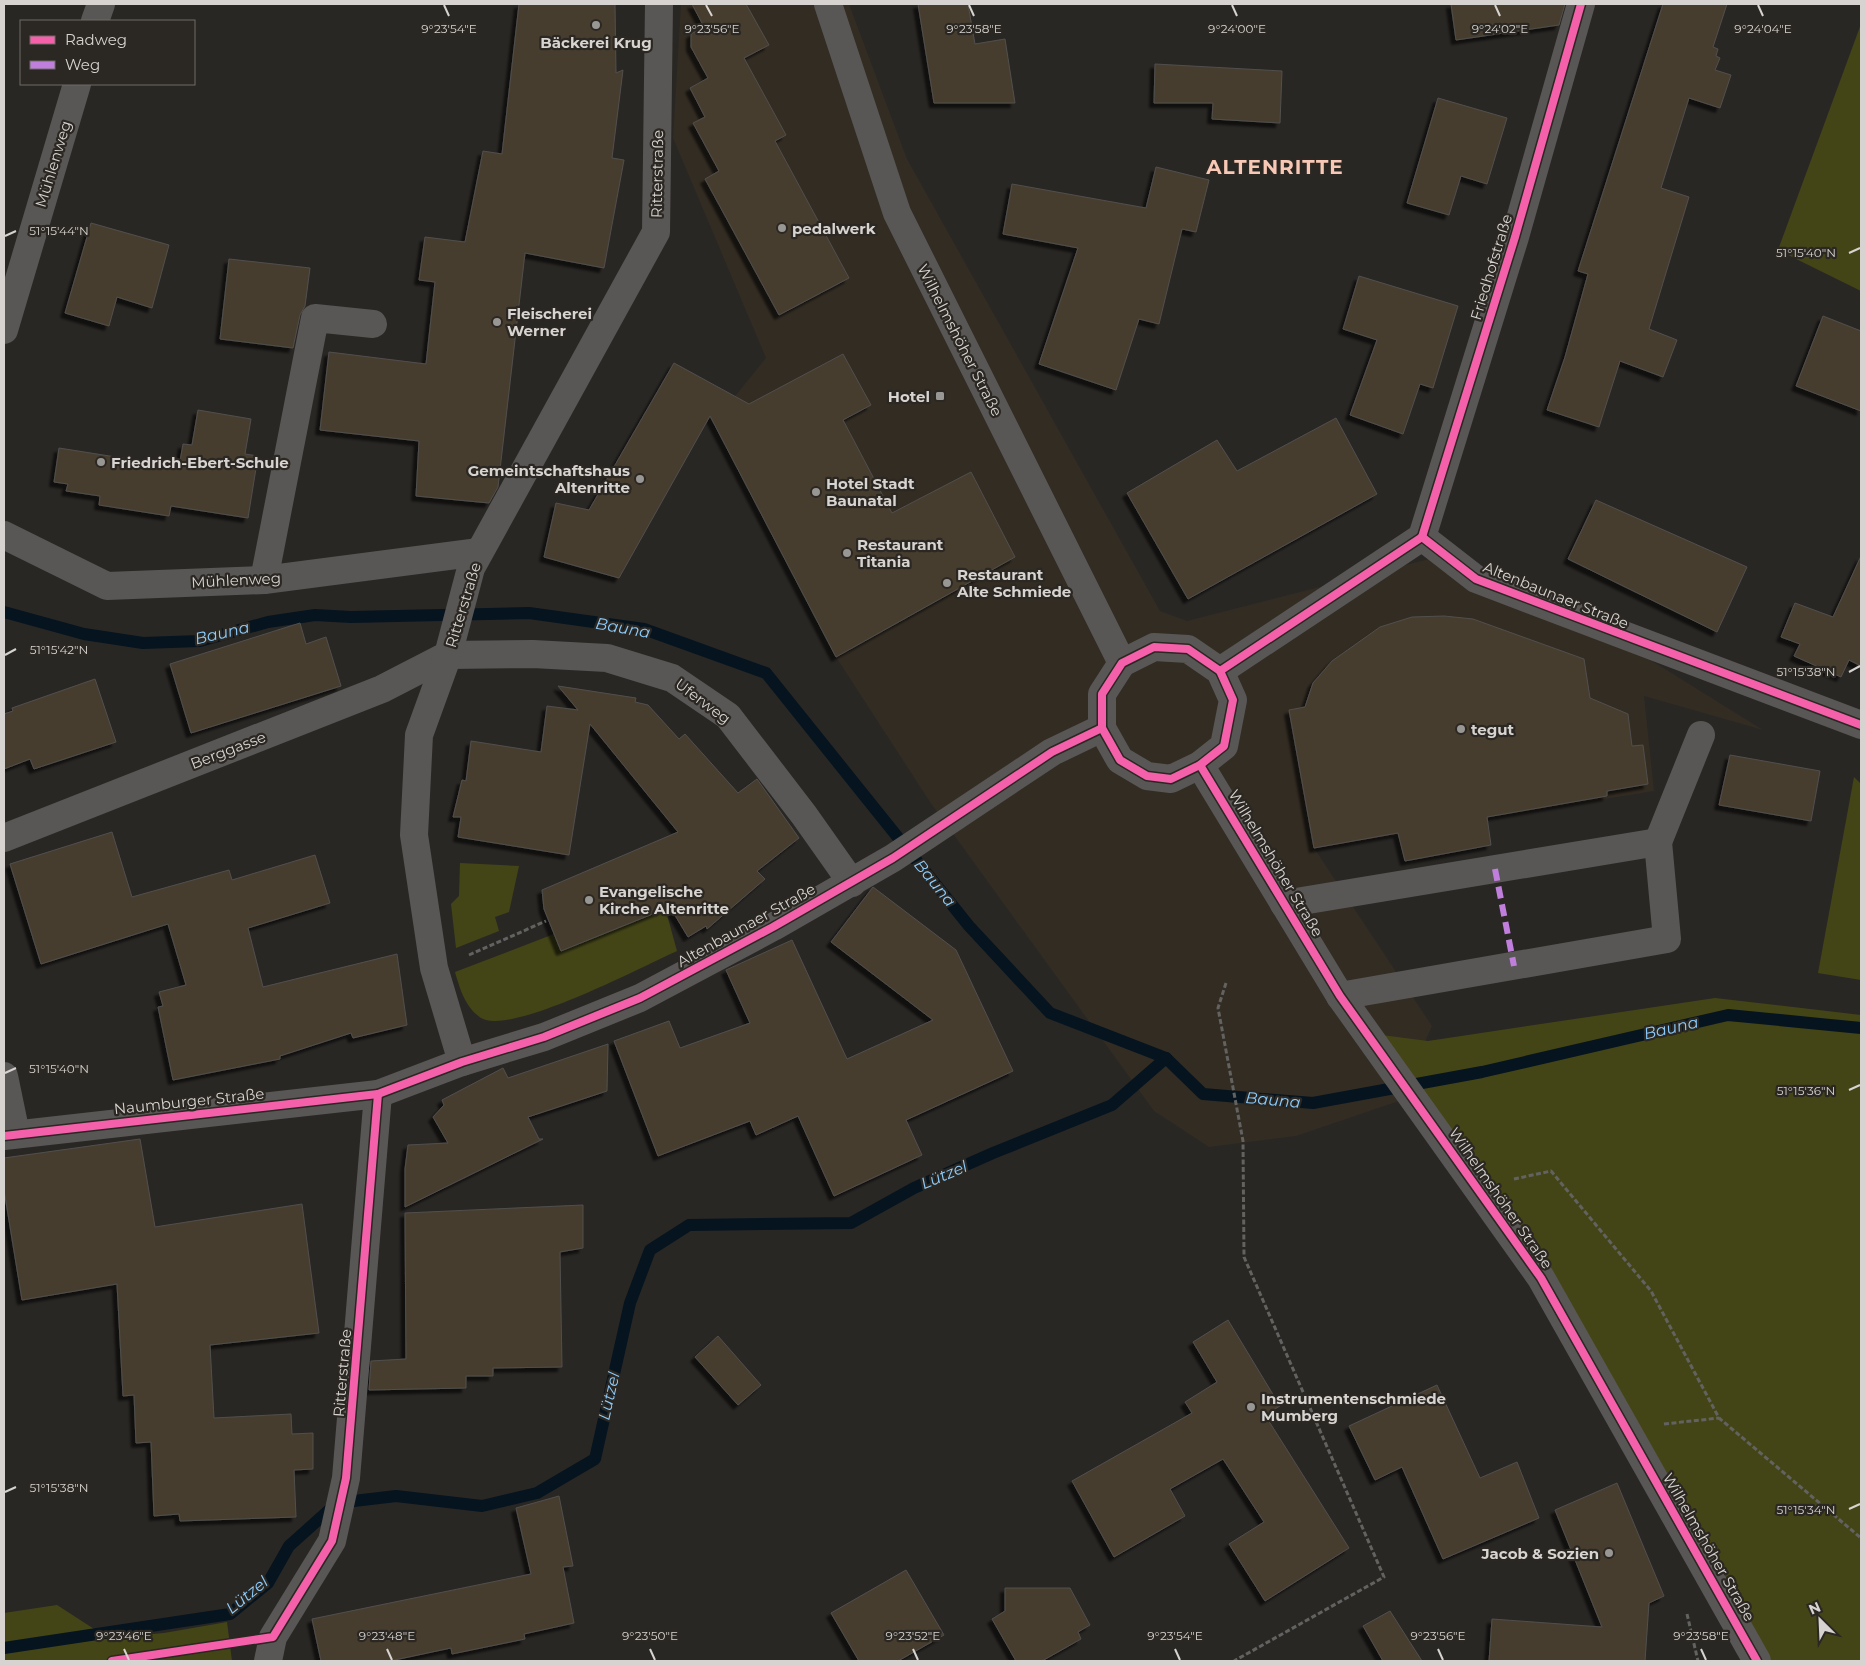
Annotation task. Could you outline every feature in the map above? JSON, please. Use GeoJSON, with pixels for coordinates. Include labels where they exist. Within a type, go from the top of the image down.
{"type":"FeatureCollection","features":[{"type":"Feature","properties":{"kind":"street"},"geometry":{"type":"LineString","coordinates":[[95,20],[101,4]]}},
{"type":"Feature","properties":{"kind":"street","name":"Ritterstraße"},"geometry":{"type":"LineString","coordinates":[[462,1062],[434,968],[414,836],[419,735],[450,644],[468,580],[480,552],[656,232],[660,4]]}},
{"type":"Feature","properties":{"kind":"street","name":"Wilhelmshöher Straße"},"geometry":{"type":"LineString","coordinates":[[828,4],[897,213],[1122,663]]}},
{"type":"Feature","properties":{"kind":"street","name":"Friedhofstraße"},"geometry":{"type":"LineString","coordinates":[[1422,537],[1515,237],[1581,4]]}},
{"type":"Feature","properties":{"kind":"street","name":"Mühlenweg"},"geometry":{"type":"LineString","coordinates":[[4,330],[77,85]]}},
{"type":"Feature","properties":{"kind":"street"},"geometry":{"type":"LineString","coordinates":[[264,580],[315,318],[372,324]]}},
{"type":"Feature","properties":{"kind":"street","name":"Mühlenweg"},"geometry":{"type":"LineString","coordinates":[[4,535],[107,586],[264,580],[480,552]]}},
{"type":"Feature","properties":{"kind":"street"},"geometry":{"type":"LineString","coordinates":[[1220,671],[1422,537]]}},
{"type":"Feature","properties":{"kind":"street","name":"Altenbaunaer Straße"},"geometry":{"type":"LineString","coordinates":[[1422,537],[1476,579],[1861,725]]}},
{"type":"Feature","properties":{"kind":"street","name":"Uferweg"},"geometry":{"type":"LineString","coordinates":[[450,644],[533,654],[607,658],[672,678],[728,716],[804,815],[852,883]]}},
{"type":"Feature","properties":{"kind":"street","name":"Berggasse"},"geometry":{"type":"LineString","coordinates":[[4,838],[382,690],[450,644]]}},
{"type":"Feature","properties":{"kind":"street"},"geometry":{"type":"LineString","coordinates":[[1154,647],[1188,649],[1220,671],[1233,700],[1224,746],[1200,765],[1171,778],[1147,776],[1120,760],[1102,728],[1102,694],[1122,663],[1154,647]]}},
{"type":"Feature","properties":{"kind":"street","name":"Altenbaunaer Straße"},"geometry":{"type":"LineString","coordinates":[[378,1094],[462,1062],[544,1036],[640,998],[852,883],[939,829],[1052,752],[1102,728]]}},
{"type":"Feature","properties":{"kind":"street"},"geometry":{"type":"LineString","coordinates":[[1340,996],[1667,939],[1658,842],[1701,735]]}},
{"type":"Feature","properties":{"kind":"street","name":"Wilhelmshöher Straße"},"geometry":{"type":"LineString","coordinates":[[1200,765],[1340,996],[1541,1278],[1757,1661]]}},
{"type":"Feature","properties":{"kind":"street"},"geometry":{"type":"LineString","coordinates":[[1284,904],[1658,842]]}},
{"type":"Feature","properties":{"kind":"street"},"geometry":{"type":"LineString","coordinates":[[4,1076],[10,1135]]}},
{"type":"Feature","properties":{"kind":"street","name":"Ritterstraße"},"geometry":{"type":"LineString","coordinates":[[271,1649],[332,1541],[346,1478],[378,1094]]}},
{"type":"Feature","properties":{"kind":"street","name":"Naumburger Straße"},"geometry":{"type":"LineString","coordinates":[[10,1135],[378,1094]]}},
{"type":"Feature","properties":{"kind":"path"},"geometry":{"type":"LineString","coordinates":[[463,958],[546,922]]}},
{"type":"Feature","properties":{"kind":"path"},"geometry":{"type":"LineString","coordinates":[[1226,983],[1218,1008],[1243,1141],[1244,1257],[1384,1577],[1234,1661]]}},
{"type":"Feature","properties":{"kind":"path"},"geometry":{"type":"LineString","coordinates":[[1476,1187],[1551,1171],[1651,1292],[1718,1418],[1861,1538]]}},
{"type":"Feature","properties":{"kind":"shaded area"},"geometry":{"type":"Polygon","coordinates":[[[681,4],[849,4],[907,159],[1160,611],[1187,621],[1437,557],[1612,636],[1763,730],[1644,696],[1654,791],[1460,822],[1426,831],[1314,848],[1432,1026],[1399,1101],[1296,1136],[1209,1147],[1154,1111],[930,802],[836,657],[714,422],[766,358],[673,138],[681,4]]]}},
{"type":"Feature","properties":{"kind":"shaded area"},"geometry":{"type":"Polygon","coordinates":[[[1861,24],[1861,291],[1778,250],[1861,24]]]}},
{"type":"Feature","properties":{"kind":"shaded area"},"geometry":{"type":"Polygon","coordinates":[[[1854,777],[1861,784],[1861,980],[1818,973],[1854,777]]]}},
{"type":"Feature","properties":{"kind":"shaded area"},"geometry":{"type":"Polygon","coordinates":[[[460,863],[519,866],[509,912],[495,917],[499,931],[456,948],[451,904],[459,896],[460,863]]]}},
{"type":"Feature","properties":{"kind":"shaded area"},"geometry":{"type":"Polygon","coordinates":[[[663,900],[677,951],[578,997],[520,1017],[497,1021],[481,1018],[475,1014],[464,997],[455,972],[554,934],[562,951],[632,922],[663,900]]]}},
{"type":"Feature","properties":{"kind":"shaded area"},"geometry":{"type":"Polygon","coordinates":[[[1715,998],[1861,1015],[1861,1661],[1757,1661],[1541,1278],[1366,1033],[1428,1041],[1715,998]]]}},
{"type":"Feature","properties":{"kind":"shaded area"},"geometry":{"type":"Polygon","coordinates":[[[57,1605],[108,1638],[164,1633],[227,1622],[232,1661],[4,1661],[4,1613],[57,1605]]]}},
{"type":"Feature","properties":{"kind":"building"},"geometry":{"type":"Polygon","coordinates":[[[519,4],[615,4],[616,73],[623,70],[612,158],[624,160],[604,268],[525,253],[498,487],[489,503],[416,496],[419,441],[320,430],[329,352],[426,364],[435,282],[419,280],[425,237],[465,242],[483,151],[502,154],[519,4]]]}},
{"type":"Feature","properties":{"kind":"building"},"geometry":{"type":"Polygon","coordinates":[[[692,4],[746,4],[769,45],[744,58],[786,135],[775,141],[849,278],[779,315],[705,179],[719,171],[693,123],[705,117],[690,88],[708,78],[691,47],[691,34],[704,27],[692,4]]]}},
{"type":"Feature","properties":{"kind":"building"},"geometry":{"type":"Polygon","coordinates":[[[918,4],[968,4],[975,44],[1005,39],[1015,103],[934,103],[918,4]]]}},
{"type":"Feature","properties":{"kind":"building"},"geometry":{"type":"Polygon","coordinates":[[[1451,4],[1565,4],[1559,25],[1456,40],[1451,4]]]}},
{"type":"Feature","properties":{"kind":"building"},"geometry":{"type":"Polygon","coordinates":[[[1663,4],[1727,4],[1713,47],[1718,49],[1716,56],[1720,58],[1715,70],[1731,75],[1720,108],[1689,98],[1661,188],[1689,197],[1649,329],[1677,340],[1663,377],[1620,361],[1599,427],[1547,410],[1565,357],[1588,274],[1578,271],[1663,4]]]}},
{"type":"Feature","properties":{"kind":"building"},"geometry":{"type":"Polygon","coordinates":[[[1155,64],[1282,71],[1280,123],[1212,119],[1213,103],[1154,103],[1155,64]]]}},
{"type":"Feature","properties":{"kind":"building"},"geometry":{"type":"Polygon","coordinates":[[[1438,98],[1507,118],[1487,184],[1461,176],[1449,215],[1407,203],[1438,98]]]}},
{"type":"Feature","properties":{"kind":"building"},"geometry":{"type":"Polygon","coordinates":[[[1156,167],[1209,180],[1196,232],[1182,229],[1159,324],[1139,319],[1116,390],[1039,364],[1078,248],[1003,234],[1012,184],[1146,208],[1156,167]]]}},
{"type":"Feature","properties":{"kind":"building"},"geometry":{"type":"Polygon","coordinates":[[[91,223],[169,245],[152,308],[117,297],[109,326],[65,313],[91,223]]]}},
{"type":"Feature","properties":{"kind":"building"},"geometry":{"type":"Polygon","coordinates":[[[229,259],[310,268],[305,306],[300,315],[293,348],[220,339],[229,259]]]}},
{"type":"Feature","properties":{"kind":"building"},"geometry":{"type":"Polygon","coordinates":[[[1359,276],[1458,306],[1433,388],[1420,384],[1403,434],[1350,415],[1377,340],[1343,329],[1359,276]]]}},
{"type":"Feature","properties":{"kind":"building"},"geometry":{"type":"Polygon","coordinates":[[[1823,316],[1861,331],[1861,411],[1796,386],[1823,316]]]}},
{"type":"Feature","properties":{"kind":"building","name":"Hotel Stadt Baunatal"},"geometry":{"type":"Polygon","coordinates":[[[843,354],[871,405],[843,420],[892,513],[971,472],[1015,557],[836,657],[710,416],[619,578],[544,557],[556,503],[589,510],[674,363],[749,404],[843,354]]]}},
{"type":"Feature","properties":{"kind":"building","name":"Friedrich-Ebert-Schule"},"geometry":{"type":"Polygon","coordinates":[[[198,410],[251,419],[245,454],[258,456],[248,518],[171,506],[169,516],[99,505],[100,496],[66,491],[68,484],[54,482],[59,448],[179,467],[183,444],[192,445],[198,410]]]}},
{"type":"Feature","properties":{"kind":"building"},"geometry":{"type":"Polygon","coordinates":[[[1336,418],[1377,494],[1188,599],[1127,493],[1217,440],[1237,471],[1336,418]]]}},
{"type":"Feature","properties":{"kind":"building"},"geometry":{"type":"Polygon","coordinates":[[[1596,500],[1747,567],[1717,632],[1568,559],[1596,500]]]}},
{"type":"Feature","properties":{"kind":"building"},"geometry":{"type":"Polygon","coordinates":[[[1861,556],[1861,666],[1849,660],[1841,677],[1794,656],[1800,644],[1781,637],[1795,603],[1833,617],[1861,556]]]}},
{"type":"Feature","properties":{"kind":"building","name":"tegut"},"geometry":{"type":"Polygon","coordinates":[[[1444,616],[1473,619],[1584,659],[1590,698],[1628,714],[1632,746],[1643,745],[1648,784],[1607,791],[1607,796],[1487,817],[1491,845],[1405,861],[1398,833],[1314,848],[1289,710],[1305,707],[1313,683],[1332,661],[1380,627],[1412,617],[1444,616]]]}},
{"type":"Feature","properties":{"kind":"building"},"geometry":{"type":"Polygon","coordinates":[[[300,623],[306,644],[326,637],[341,686],[191,733],[170,664],[300,623]]]}},
{"type":"Feature","properties":{"kind":"building"},"geometry":{"type":"Polygon","coordinates":[[[95,679],[116,742],[34,769],[30,759],[4,769],[4,714],[13,711],[12,708],[95,679]]]}},
{"type":"Feature","properties":{"kind":"building"},"geometry":{"type":"Polygon","coordinates":[[[558,686],[636,698],[635,702],[648,705],[679,739],[685,734],[738,793],[757,779],[799,838],[757,871],[765,879],[707,929],[706,926],[688,937],[670,907],[561,951],[544,909],[542,890],[678,832],[590,724],[569,855],[458,837],[461,817],[453,817],[462,780],[466,781],[471,741],[541,752],[547,706],[578,710],[558,686]]]}},
{"type":"Feature","properties":{"kind":"building"},"geometry":{"type":"Polygon","coordinates":[[[1730,755],[1820,771],[1811,821],[1719,805],[1730,755]]]}},
{"type":"Feature","properties":{"kind":"building"},"geometry":{"type":"Polygon","coordinates":[[[112,832],[132,897],[229,870],[232,880],[315,855],[330,903],[248,928],[263,987],[397,954],[407,1025],[353,1038],[351,1033],[280,1056],[280,1059],[173,1080],[158,1007],[163,1006],[159,992],[186,985],[168,924],[41,964],[10,864],[112,832]]]}},
{"type":"Feature","properties":{"kind":"building"},"geometry":{"type":"Polygon","coordinates":[[[873,887],[956,950],[1013,1071],[906,1120],[922,1155],[834,1196],[798,1116],[756,1135],[750,1121],[658,1156],[614,1041],[669,1021],[680,1048],[750,1023],[726,970],[792,940],[847,1059],[933,1020],[831,942],[873,887]]]}},
{"type":"Feature","properties":{"kind":"building"},"geometry":{"type":"Polygon","coordinates":[[[608,1044],[607,1091],[528,1117],[539,1139],[543,1139],[405,1207],[405,1169],[408,1145],[448,1143],[433,1117],[444,1105],[442,1100],[503,1068],[508,1078],[608,1044]]]}},
{"type":"Feature","properties":{"kind":"building"},"geometry":{"type":"Polygon","coordinates":[[[140,1139],[155,1227],[302,1204],[319,1333],[210,1345],[214,1418],[291,1414],[292,1434],[313,1433],[313,1469],[294,1470],[296,1517],[180,1521],[179,1514],[154,1516],[151,1442],[136,1443],[134,1395],[123,1396],[117,1284],[22,1300],[4,1190],[4,1158],[140,1139]]]}},
{"type":"Feature","properties":{"kind":"building"},"geometry":{"type":"Polygon","coordinates":[[[583,1205],[583,1248],[560,1252],[562,1367],[493,1368],[493,1376],[466,1376],[466,1388],[369,1390],[371,1361],[406,1359],[405,1213],[583,1205]]]}},
{"type":"Feature","properties":{"kind":"building"},"geometry":{"type":"Polygon","coordinates":[[[1228,1320],[1280,1406],[1265,1415],[1349,1548],[1265,1601],[1229,1544],[1264,1522],[1223,1459],[1170,1489],[1185,1516],[1114,1557],[1072,1481],[1192,1413],[1185,1402],[1217,1382],[1193,1342],[1228,1320]]]}},
{"type":"Feature","properties":{"kind":"building"},"geometry":{"type":"Polygon","coordinates":[[[718,1336],[761,1385],[738,1405],[695,1357],[718,1336]]]}},
{"type":"Feature","properties":{"kind":"building"},"geometry":{"type":"Polygon","coordinates":[[[1437,1385],[1480,1478],[1517,1462],[1539,1518],[1443,1559],[1402,1467],[1375,1480],[1349,1426],[1437,1385]]]}},
{"type":"Feature","properties":{"kind":"building"},"geometry":{"type":"Polygon","coordinates":[[[1617,1483],[1664,1596],[1649,1603],[1645,1661],[1489,1661],[1492,1619],[1602,1627],[1555,1510],[1617,1483]]]}},
{"type":"Feature","properties":{"kind":"building"},"geometry":{"type":"Polygon","coordinates":[[[559,1496],[573,1566],[563,1567],[574,1623],[524,1634],[525,1639],[452,1654],[451,1648],[390,1661],[321,1661],[312,1619],[531,1574],[516,1508],[559,1496]]]}},
{"type":"Feature","properties":{"kind":"building"},"geometry":{"type":"Polygon","coordinates":[[[906,1570],[944,1635],[898,1661],[859,1661],[831,1613],[906,1570]]]}},
{"type":"Feature","properties":{"kind":"building"},"geometry":{"type":"Polygon","coordinates":[[[1005,1588],[1070,1588],[1090,1625],[1078,1632],[1081,1639],[1042,1661],[1016,1661],[992,1619],[1005,1611],[1005,1588]]]}},
{"type":"Feature","properties":{"kind":"building"},"geometry":{"type":"Polygon","coordinates":[[[1390,1611],[1422,1661],[1383,1661],[1363,1626],[1390,1611]]]}},
{"type":"Feature","properties":{"kind":"waterway","name":"Bauna"},"geometry":{"type":"LineString","coordinates":[[4,612],[84,634],[143,643],[200,641],[268,622],[315,615],[351,617],[529,613],[644,629],[766,673],[969,926],[1050,1013],[1166,1058],[1203,1094],[1313,1103],[1482,1072],[1728,1015],[1861,1028]]}},
{"type":"Feature","properties":{"kind":"waterway","name":"Lützel"},"geometry":{"type":"LineString","coordinates":[[4,1648],[230,1614],[268,1583],[289,1546],[337,1503],[396,1496],[482,1506],[537,1493],[595,1459],[630,1303],[650,1250],[689,1225],[851,1223],[914,1188],[993,1153],[1112,1105],[1166,1058]]}},
{"type":"Feature","properties":{"kind":"marked path"},"geometry":{"type":"LineString","coordinates":[[1495,869],[1514,966]]}},
{"type":"Feature","properties":{"kind":"cycle path"},"geometry":{"type":"LineString","coordinates":[[1422,537],[1515,237],[1581,4]]}},
{"type":"Feature","properties":{"kind":"cycle path"},"geometry":{"type":"LineString","coordinates":[[1422,537],[1476,579],[1861,725]]}},
{"type":"Feature","properties":{"kind":"cycle path"},"geometry":{"type":"LineString","coordinates":[[1220,671],[1422,537]]}},
{"type":"Feature","properties":{"kind":"cycle path"},"geometry":{"type":"LineString","coordinates":[[1154,647],[1188,649],[1220,671],[1233,700],[1224,746],[1200,765],[1171,779],[1147,776],[1120,760],[1102,728],[1102,694],[1122,663],[1154,647]]}},
{"type":"Feature","properties":{"kind":"cycle path"},"geometry":{"type":"LineString","coordinates":[[4,1136],[378,1094],[462,1062],[544,1037],[640,998],[773,927],[893,858],[1052,752],[1102,728]]}},
{"type":"Feature","properties":{"kind":"cycle path"},"geometry":{"type":"LineString","coordinates":[[1200,765],[1340,996],[1541,1278],[1757,1661]]}},
{"type":"Feature","properties":{"kind":"cycle path"},"geometry":{"type":"LineString","coordinates":[[112,1661],[273,1637],[332,1541],[346,1478],[378,1094]]}},
{"type":"Feature","properties":{"kind":"place","name":"Bäckerei Krug"},"geometry":{"type":"Point","coordinates":[596,25]}},
{"type":"Feature","properties":{"kind":"place","name":"pedalwerk"},"geometry":{"type":"Point","coordinates":[782,228]}},
{"type":"Feature","properties":{"kind":"place","name":"Fleischerei Werner"},"geometry":{"type":"Point","coordinates":[497,322]}},
{"type":"Feature","properties":{"kind":"place","name":"Hotel"},"geometry":{"type":"Point","coordinates":[940,396]}},
{"type":"Feature","properties":{"kind":"place","name":"Friedrich-Ebert-Schule"},"geometry":{"type":"Point","coordinates":[101,462]}},
{"type":"Feature","properties":{"kind":"place","name":"Gemeintschaftshaus Altenritte"},"geometry":{"type":"Point","coordinates":[640,479]}},
{"type":"Feature","properties":{"kind":"place","name":"Hotel Stadt Baunatal"},"geometry":{"type":"Point","coordinates":[816,492]}},
{"type":"Feature","properties":{"kind":"place","name":"Restaurant Titania"},"geometry":{"type":"Point","coordinates":[847,553]}},
{"type":"Feature","properties":{"kind":"place","name":"Restaurant Alte Schmiede"},"geometry":{"type":"Point","coordinates":[947,583]}},
{"type":"Feature","properties":{"kind":"place","name":"tegut"},"geometry":{"type":"Point","coordinates":[1461,729]}},
{"type":"Feature","properties":{"kind":"place","name":"Evangelische Kirche Altenritte"},"geometry":{"type":"Point","coordinates":[589,900]}},
{"type":"Feature","properties":{"kind":"place","name":"Instrumentenschmiede Mumberg"},"geometry":{"type":"Point","coordinates":[1251,1407]}},
{"type":"Feature","properties":{"kind":"place","name":"Jacob & Sozien"},"geometry":{"type":"Point","coordinates":[1609,1553]}},
{"type":"Feature","properties":{"kind":"district","name":"ALTENRITTE"},"geometry":{"type":"Point","coordinates":[1275,167]}}]}
